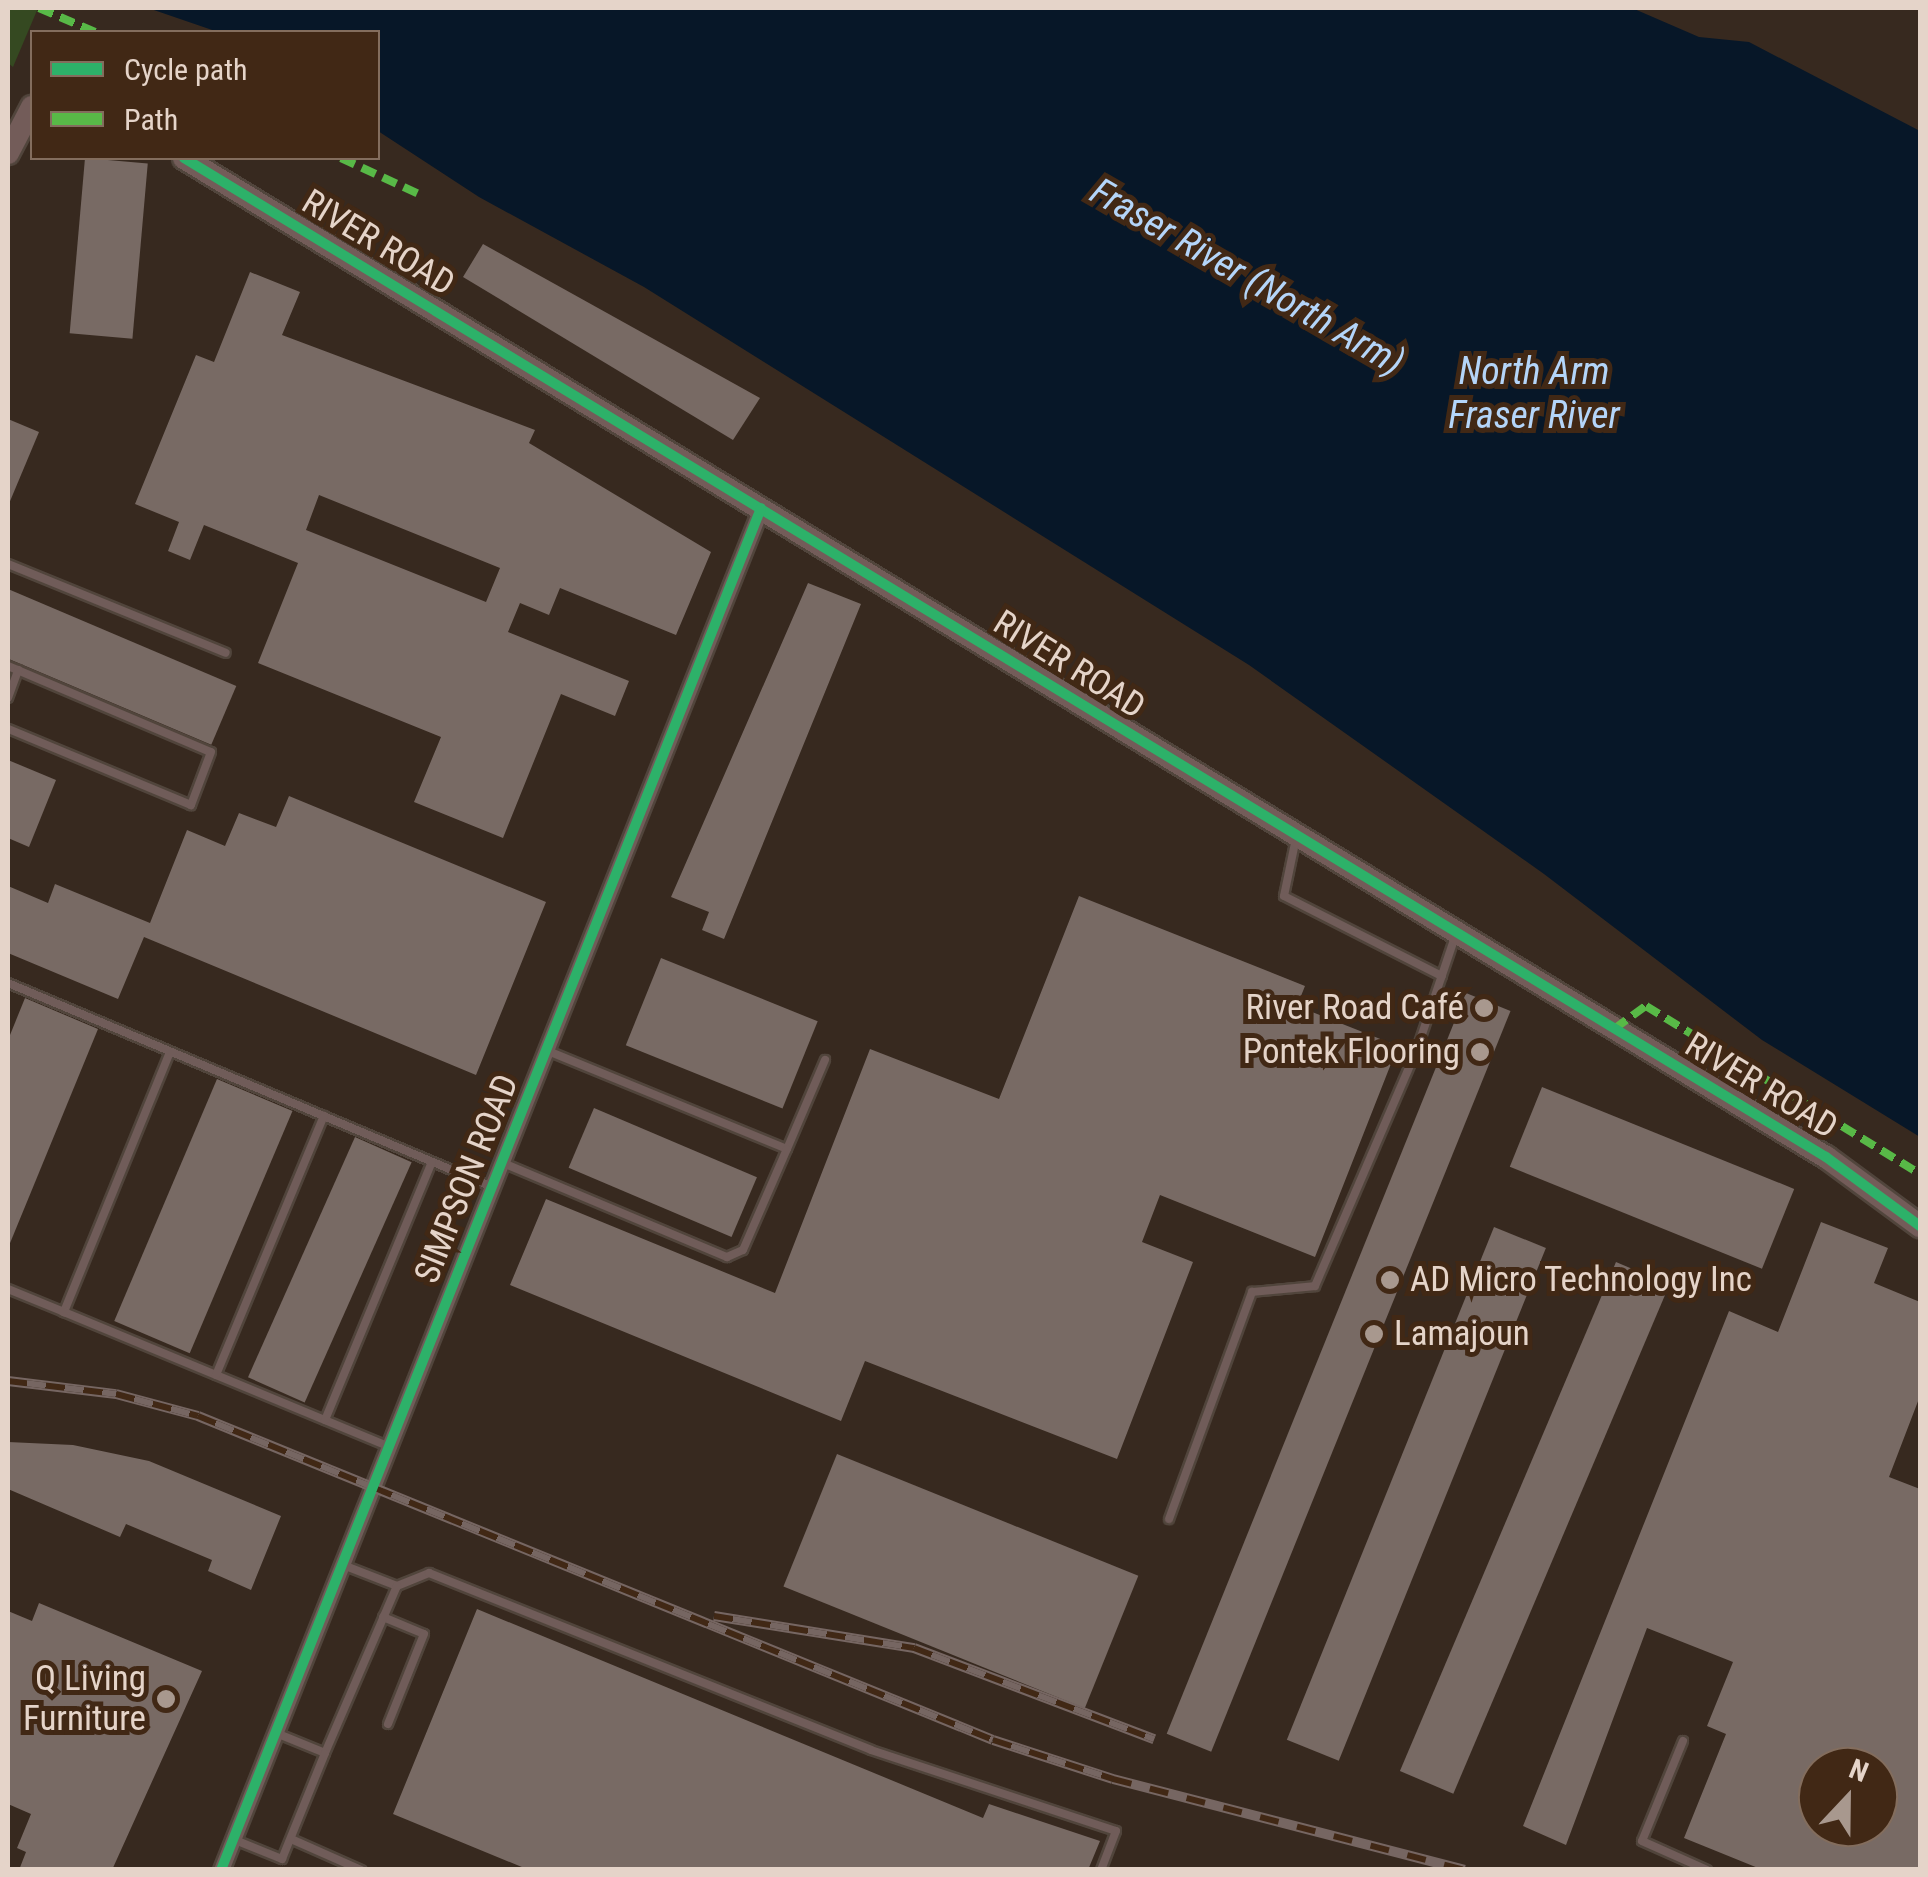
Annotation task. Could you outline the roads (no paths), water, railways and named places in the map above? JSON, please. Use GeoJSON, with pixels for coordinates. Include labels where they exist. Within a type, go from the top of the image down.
{"type":"FeatureCollection","features":[{"type":"Feature","properties":{"kind":"street"},"geometry":{"type":"LineString","coordinates":[[8,153],[30,111]]}},
{"type":"Feature","properties":{"kind":"street","name":"RIVER ROAD"},"geometry":{"type":"LineString","coordinates":[[187,160],[1826,1157],[1920,1226]]}},
{"type":"Feature","properties":{"kind":"street","name":"SIMPSON ROAD"},"geometry":{"type":"LineString","coordinates":[[221,1870],[760,508]]}},
{"type":"Feature","properties":{"kind":"lane"},"geometry":{"type":"LineString","coordinates":[[8,564],[226,653]]}},
{"type":"Feature","properties":{"kind":"lane"},"geometry":{"type":"LineString","coordinates":[[8,666],[211,752],[190,805],[8,728]]}},
{"type":"Feature","properties":{"kind":"lane"},"geometry":{"type":"LineString","coordinates":[[8,698],[18,670]]}},
{"type":"Feature","properties":{"kind":"lane"},"geometry":{"type":"LineString","coordinates":[[1296,838],[1284,896],[1442,976]]}},
{"type":"Feature","properties":{"kind":"lane"},"geometry":{"type":"LineString","coordinates":[[1168,1519],[1252,1292],[1316,1286],[1456,934]]}},
{"type":"Feature","properties":{"kind":"lane"},"geometry":{"type":"LineString","coordinates":[[8,983],[494,1188]]}},
{"type":"Feature","properties":{"kind":"lane"},"geometry":{"type":"LineString","coordinates":[[548,1051],[787,1149]]}},
{"type":"Feature","properties":{"kind":"lane"},"geometry":{"type":"LineString","coordinates":[[64,1312],[170,1052]]}},
{"type":"Feature","properties":{"kind":"lane"},"geometry":{"type":"LineString","coordinates":[[503,1163],[727,1257],[743,1250],[825,1060]]}},
{"type":"Feature","properties":{"kind":"lane"},"geometry":{"type":"LineString","coordinates":[[216,1376],[324,1116]]}},
{"type":"Feature","properties":{"kind":"lane"},"geometry":{"type":"LineString","coordinates":[[326,1420],[432,1162]]}},
{"type":"Feature","properties":{"kind":"lane"},"geometry":{"type":"LineString","coordinates":[[8,1289],[390,1447]]}},
{"type":"Feature","properties":{"kind":"lane"},"geometry":{"type":"LineString","coordinates":[[342,1565],[396,1586],[429,1573],[871,1750],[1116,1831],[1102,1870]]}},
{"type":"Feature","properties":{"kind":"lane"},"geometry":{"type":"LineString","coordinates":[[233,1840],[282,1859],[396,1586]]}},
{"type":"Feature","properties":{"kind":"lane"},"geometry":{"type":"LineString","coordinates":[[383,1617],[424,1634],[388,1724]]}},
{"type":"Feature","properties":{"kind":"lane"},"geometry":{"type":"LineString","coordinates":[[276,1733],[325,1753]]}},
{"type":"Feature","properties":{"kind":"lane"},"geometry":{"type":"LineString","coordinates":[[1683,1742],[1642,1841],[1707,1870]]}},
{"type":"Feature","properties":{"kind":"lane"},"geometry":{"type":"LineString","coordinates":[[291,1839],[361,1870]]}},
{"type":"Feature","properties":{"kind":"water","name":"North Arm Fraser River"},"geometry":{"type":"Polygon","coordinates":[[[148,8],[1632,8],[1699,37],[1749,42],[1920,131],[1920,1137],[1762,1040],[1544,874],[1249,665],[644,287],[479,197],[380,132],[380,30],[212,30],[148,8]]]}},
{"type":"Feature","properties":{"kind":"railway"},"geometry":{"type":"LineString","coordinates":[[8,1381],[116,1394],[198,1416],[993,1740],[1113,1779],[1464,1870]]}},
{"type":"Feature","properties":{"kind":"railway"},"geometry":{"type":"LineString","coordinates":[[714,1616],[914,1648],[1154,1739]]}},
{"type":"Feature","properties":{"kind":"place","name":"River Road Café"},"geometry":{"type":"Point","coordinates":[1484,1008]}},
{"type":"Feature","properties":{"kind":"place","name":"Pontek Flooring"},"geometry":{"type":"Point","coordinates":[1480,1052]}},
{"type":"Feature","properties":{"kind":"place","name":"AD Micro Technology Inc"},"geometry":{"type":"Point","coordinates":[1390,1280]}},
{"type":"Feature","properties":{"kind":"place","name":"Lamajoun"},"geometry":{"type":"Point","coordinates":[1374,1334]}},
{"type":"Feature","properties":{"kind":"place","name":"Q Living Furniture"},"geometry":{"type":"Point","coordinates":[166,1699]}},
{"type":"Feature","properties":{"kind":"water label","name":"Fraser River (North Arm)"},"geometry":{"type":"Point","coordinates":[1247,277]}}]}
